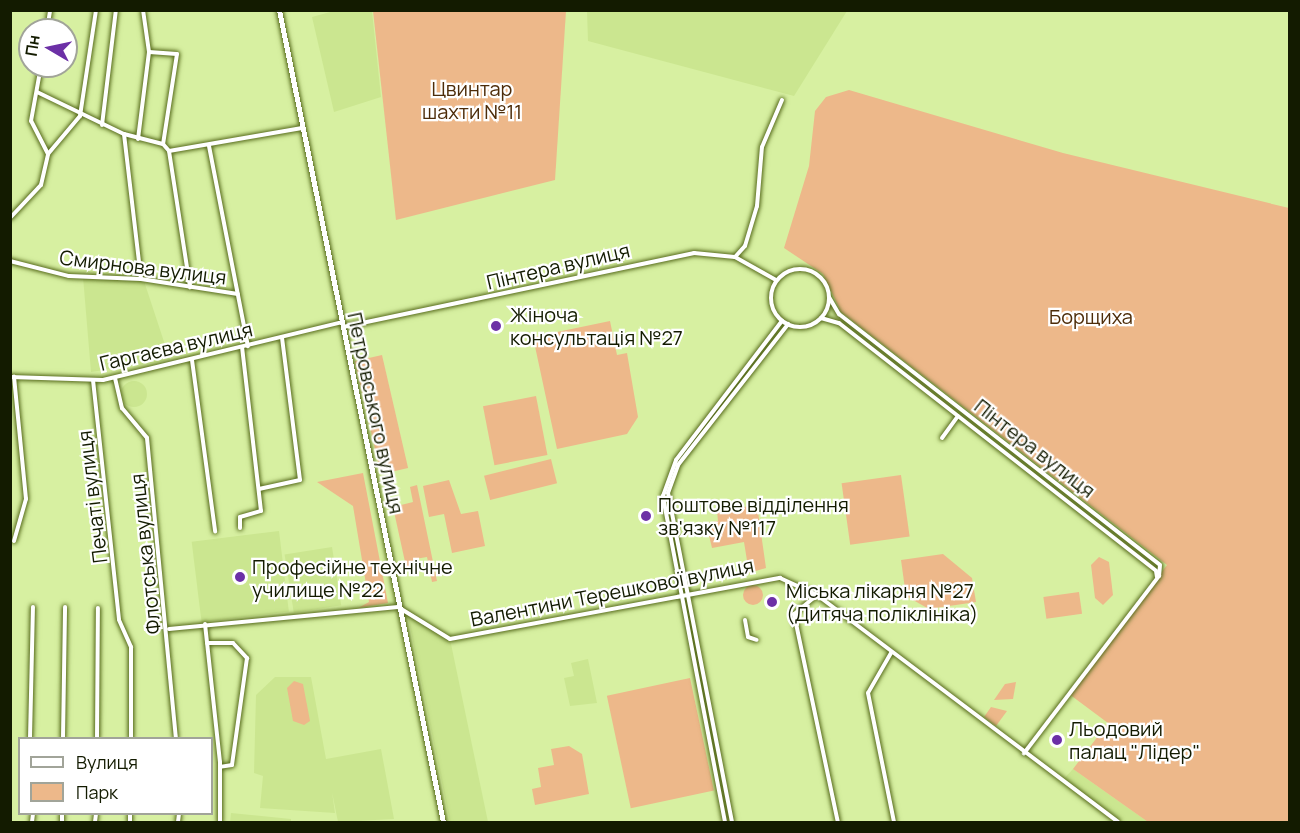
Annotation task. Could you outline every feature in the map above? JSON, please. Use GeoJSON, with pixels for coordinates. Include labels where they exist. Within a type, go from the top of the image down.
{"type":"FeatureCollection","features":[{"type":"Feature","properties":{"kind":"main road","name":"Петровського вулиця"},"geometry":{"type":"LineString","coordinates":[[279,10],[444,822]]}},
{"type":"Feature","properties":{"kind":"street"},"geometry":{"type":"LineString","coordinates":[[10,218],[41,185],[48,154],[80,116],[96,10]]}},
{"type":"Feature","properties":{"kind":"street"},"geometry":{"type":"LineString","coordinates":[[102,124],[116,10]]}},
{"type":"Feature","properties":{"kind":"street"},"geometry":{"type":"LineString","coordinates":[[138,139],[149,52],[143,10]]}},
{"type":"Feature","properties":{"kind":"street"},"geometry":{"type":"LineString","coordinates":[[149,52],[173,51],[178,58],[163,144]]}},
{"type":"Feature","properties":{"kind":"street"},"geometry":{"type":"LineString","coordinates":[[40,78],[31,121],[48,154]]}},
{"type":"Feature","properties":{"kind":"street"},"geometry":{"type":"LineString","coordinates":[[38,92],[80,116],[138,139],[163,144],[169,151],[190,287]]}},
{"type":"Feature","properties":{"kind":"street"},"geometry":{"type":"LineString","coordinates":[[735,257],[745,246],[757,206],[762,147],[782,100]]}},
{"type":"Feature","properties":{"kind":"street"},"geometry":{"type":"LineString","coordinates":[[169,151],[209,146],[302,128]]}},
{"type":"Feature","properties":{"kind":"street"},"geometry":{"type":"LineString","coordinates":[[124,134],[141,279]]}},
{"type":"Feature","properties":{"kind":"street"},"geometry":{"type":"LineString","coordinates":[[209,146],[248,346]]}},
{"type":"Feature","properties":{"kind":"street","name":"Пінтера вулиця"},"geometry":{"type":"LineString","coordinates":[[342,325],[694,253],[735,257],[776,280]]}},
{"type":"Feature","properties":{"kind":"street","name":"Смирнова вулиця"},"geometry":{"type":"LineString","coordinates":[[10,261],[69,276],[141,279],[238,294]]}},
{"type":"Feature","properties":{"kind":"street"},"geometry":{"type":"LineString","coordinates":[[789,270],[808,270],[823,279],[829,297],[821,318],[807,326],[782,321],[771,303],[776,280],[789,270]]}},
{"type":"Feature","properties":{"kind":"street","name":"Пінтера вулиця"},"geometry":{"type":"LineString","coordinates":[[829,297],[839,314],[1160,565],[1157,578]]}},
{"type":"Feature","properties":{"kind":"street","name":"Пінтера вулиця"},"geometry":{"type":"LineString","coordinates":[[821,318],[839,323],[1156,571],[1157,578]]}},
{"type":"Feature","properties":{"kind":"street"},"geometry":{"type":"LineString","coordinates":[[725,822],[683,593],[668,493],[673,473],[782,321]]}},
{"type":"Feature","properties":{"kind":"street"},"geometry":{"type":"LineString","coordinates":[[732,822],[663,496],[668,474],[694,436],[788,324]]}},
{"type":"Feature","properties":{"kind":"street","name":"Гаргаєва вулиця"},"geometry":{"type":"LineString","coordinates":[[14,541],[26,499],[12,377],[93,380],[115,378],[282,337],[342,325]]}},
{"type":"Feature","properties":{"kind":"street"},"geometry":{"type":"LineString","coordinates":[[259,489],[300,480],[282,337]]}},
{"type":"Feature","properties":{"kind":"street"},"geometry":{"type":"LineString","coordinates":[[240,528],[240,517],[261,513],[242,348]]}},
{"type":"Feature","properties":{"kind":"street"},"geometry":{"type":"LineString","coordinates":[[192,360],[214,531]]}},
{"type":"Feature","properties":{"kind":"street","name":"Флотська вулиця"},"geometry":{"type":"LineString","coordinates":[[115,378],[122,408],[146,433],[169,629],[176,737]]}},
{"type":"Feature","properties":{"kind":"street","name":"Печаті вулиця"},"geometry":{"type":"LineString","coordinates":[[93,380],[118,609],[131,647],[131,737]]}},
{"type":"Feature","properties":{"kind":"street"},"geometry":{"type":"LineString","coordinates":[[942,438],[958,416]]}},
{"type":"Feature","properties":{"kind":"street"},"geometry":{"type":"LineString","coordinates":[[694,436],[696,442]]}},
{"type":"Feature","properties":{"kind":"street"},"geometry":{"type":"LineString","coordinates":[[991,442],[995,436]]}},
{"type":"Feature","properties":{"kind":"street"},"geometry":{"type":"LineString","coordinates":[[1074,507],[1078,501]]}},
{"type":"Feature","properties":{"kind":"street"},"geometry":{"type":"LineString","coordinates":[[1079,510],[1083,505]]}},
{"type":"Feature","properties":{"kind":"street","name":"Валентини Терешкової вулиця"},"geometry":{"type":"LineString","coordinates":[[402,607],[450,639],[773,577],[817,595],[1118,822]]}},
{"type":"Feature","properties":{"kind":"street"},"geometry":{"type":"LineString","coordinates":[[1024,753],[1157,578]]}},
{"type":"Feature","properties":{"kind":"street"},"geometry":{"type":"LineString","coordinates":[[817,595],[794,614],[838,822]]}},
{"type":"Feature","properties":{"kind":"street"},"geometry":{"type":"LineString","coordinates":[[30,737],[33,607]]}},
{"type":"Feature","properties":{"kind":"street"},"geometry":{"type":"LineString","coordinates":[[63,737],[65,607]]}},
{"type":"Feature","properties":{"kind":"street"},"geometry":{"type":"LineString","coordinates":[[169,629],[402,607]]}},
{"type":"Feature","properties":{"kind":"street"},"geometry":{"type":"LineString","coordinates":[[97,737],[98,608]]}},
{"type":"Feature","properties":{"kind":"street"},"geometry":{"type":"LineString","coordinates":[[745,620],[748,637],[757,640]]}},
{"type":"Feature","properties":{"kind":"street"},"geometry":{"type":"LineString","coordinates":[[205,624],[220,767],[220,822]]}},
{"type":"Feature","properties":{"kind":"street"},"geometry":{"type":"LineString","coordinates":[[207,643],[233,643],[247,658],[232,765],[220,767]]}},
{"type":"Feature","properties":{"kind":"street"},"geometry":{"type":"LineString","coordinates":[[891,653],[868,693],[894,822]]}},
{"type":"Feature","properties":{"kind":"shaded area"},"geometry":{"type":"Polygon","coordinates":[[[587,10],[847,11],[794,96],[588,41],[587,10]]]}},
{"type":"Feature","properties":{"kind":"shaded area"},"geometry":{"type":"Polygon","coordinates":[[[334,11],[372,11],[381,97],[334,112],[312,17],[334,11]]]}},
{"type":"Feature","properties":{"kind":"shaded area"},"geometry":{"type":"Polygon","coordinates":[[[83,277],[144,281],[170,360],[91,372],[83,277]]]}},
{"type":"Feature","properties":{"kind":"shaded area"},"geometry":{"type":"Polygon","coordinates":[[[134,381],[143,385],[147,394],[143,403],[134,407],[125,403],[121,394],[125,385],[134,381]]]}},
{"type":"Feature","properties":{"kind":"shaded area","name":"Професійне технічне училище №22"},"geometry":{"type":"Polygon","coordinates":[[[279,531],[289,611],[202,622],[192,542],[279,531]]]}},
{"type":"Feature","properties":{"kind":"shaded area"},"geometry":{"type":"Polygon","coordinates":[[[332,547],[341,605],[294,613],[285,555],[332,547]]]}},
{"type":"Feature","properties":{"kind":"shaded area"},"geometry":{"type":"Polygon","coordinates":[[[407,612],[450,639],[488,822],[450,822],[407,612]]]}},
{"type":"Feature","properties":{"kind":"shaded area"},"geometry":{"type":"Polygon","coordinates":[[[588,659],[597,703],[570,706],[564,678],[574,676],[571,663],[588,659]]]}},
{"type":"Feature","properties":{"kind":"shaded area"},"geometry":{"type":"Polygon","coordinates":[[[275,677],[311,677],[326,759],[381,749],[394,819],[338,822],[332,792],[335,813],[260,808],[263,776],[254,773],[256,695],[275,677]]]}},
{"type":"Feature","properties":{"kind":"shaded area"},"geometry":{"type":"Polygon","coordinates":[[[1073,769],[1148,822],[1119,822],[1061,782],[1073,769]]]}},
{"type":"Feature","properties":{"kind":"shaded area"},"geometry":{"type":"Polygon","coordinates":[[[231,813],[291,819],[291,822],[230,822],[231,813]]]}},
{"type":"Feature","properties":{"kind":"green space","name":"Цвинтар шахти №11"},"geometry":{"type":"Polygon","coordinates":[[[373,11],[566,11],[555,180],[396,220],[373,11]]]}},
{"type":"Feature","properties":{"kind":"green space","name":"Борщиха"},"geometry":{"type":"Polygon","coordinates":[[[849,90],[1063,153],[1289,208],[1289,822],[1148,822],[1073,769],[1108,723],[1069,694],[1167,565],[841,312],[823,274],[784,248],[809,166],[815,111],[826,97],[849,90]]]}},
{"type":"Feature","properties":{"kind":"green space"},"geometry":{"type":"Polygon","coordinates":[[[610,321],[617,355],[627,353],[638,417],[627,434],[557,449],[533,337],[610,321]]]}},
{"type":"Feature","properties":{"kind":"green space"},"geometry":{"type":"Polygon","coordinates":[[[382,355],[408,468],[381,474],[355,361],[382,355]]]}},
{"type":"Feature","properties":{"kind":"green space"},"geometry":{"type":"Polygon","coordinates":[[[536,396],[547,455],[494,465],[483,406],[536,396]]]}},
{"type":"Feature","properties":{"kind":"green space"},"geometry":{"type":"Polygon","coordinates":[[[551,459],[557,483],[490,500],[484,476],[551,459]]]}},
{"type":"Feature","properties":{"kind":"green space"},"geometry":{"type":"Polygon","coordinates":[[[363,473],[388,603],[358,608],[369,602],[353,506],[317,482],[363,473]]]}},
{"type":"Feature","properties":{"kind":"green space"},"geometry":{"type":"Polygon","coordinates":[[[901,475],[910,536],[850,545],[842,483],[901,475]]]}},
{"type":"Feature","properties":{"kind":"green space"},"geometry":{"type":"Polygon","coordinates":[[[449,480],[461,514],[478,511],[485,546],[452,553],[444,514],[429,517],[423,486],[449,480]]]}},
{"type":"Feature","properties":{"kind":"green space"},"geometry":{"type":"Polygon","coordinates":[[[417,485],[437,581],[432,582],[427,557],[415,559],[417,568],[407,571],[393,507],[413,502],[410,487],[417,485]]]}},
{"type":"Feature","properties":{"kind":"green space"},"geometry":{"type":"Polygon","coordinates":[[[757,505],[766,568],[749,573],[744,542],[712,548],[706,523],[718,521],[717,511],[757,505]]]}},
{"type":"Feature","properties":{"kind":"green space"},"geometry":{"type":"Polygon","coordinates":[[[943,554],[972,578],[976,602],[929,609],[906,596],[901,560],[943,554]]]}},
{"type":"Feature","properties":{"kind":"green space"},"geometry":{"type":"Polygon","coordinates":[[[1099,557],[1109,562],[1113,595],[1103,605],[1095,598],[1091,565],[1099,557]]]}},
{"type":"Feature","properties":{"kind":"green space"},"geometry":{"type":"Polygon","coordinates":[[[749,585],[757,585],[763,591],[763,599],[757,605],[749,605],[743,599],[743,591],[749,585]]]}},
{"type":"Feature","properties":{"kind":"green space"},"geometry":{"type":"Polygon","coordinates":[[[1079,592],[1082,614],[1046,619],[1043,597],[1079,592]]]}},
{"type":"Feature","properties":{"kind":"green space"},"geometry":{"type":"Polygon","coordinates":[[[690,678],[714,790],[631,808],[607,696],[690,678]]]}},
{"type":"Feature","properties":{"kind":"green space"},"geometry":{"type":"Polygon","coordinates":[[[294,681],[303,684],[310,721],[304,725],[293,721],[287,688],[294,681]]]}},
{"type":"Feature","properties":{"kind":"green space"},"geometry":{"type":"Polygon","coordinates":[[[1016,682],[1013,699],[994,700],[1005,684],[1016,682]]]}},
{"type":"Feature","properties":{"kind":"green space"},"geometry":{"type":"Polygon","coordinates":[[[991,707],[1007,711],[996,726],[984,717],[991,707]]]}},
{"type":"Feature","properties":{"kind":"green space"},"geometry":{"type":"Polygon","coordinates":[[[569,746],[582,754],[589,794],[535,805],[532,789],[541,787],[538,768],[554,765],[551,749],[569,746]]]}},
{"type":"Feature","properties":{"kind":"place","name":"Жіноча консультація №27"},"geometry":{"type":"Point","coordinates":[496,326]}},
{"type":"Feature","properties":{"kind":"place","name":"Поштове відділення зв'язку №117"},"geometry":{"type":"Point","coordinates":[646,516]}},
{"type":"Feature","properties":{"kind":"place","name":"Професійне технічне училище №22"},"geometry":{"type":"Point","coordinates":[240,577]}},
{"type":"Feature","properties":{"kind":"place","name":"Міська лікарня №27 (Дитяча поліклініка)"},"geometry":{"type":"Point","coordinates":[772,602]}},
{"type":"Feature","properties":{"kind":"place","name":"Льодовий палац \"Лідер\""},"geometry":{"type":"Point","coordinates":[1057,740]}}]}
